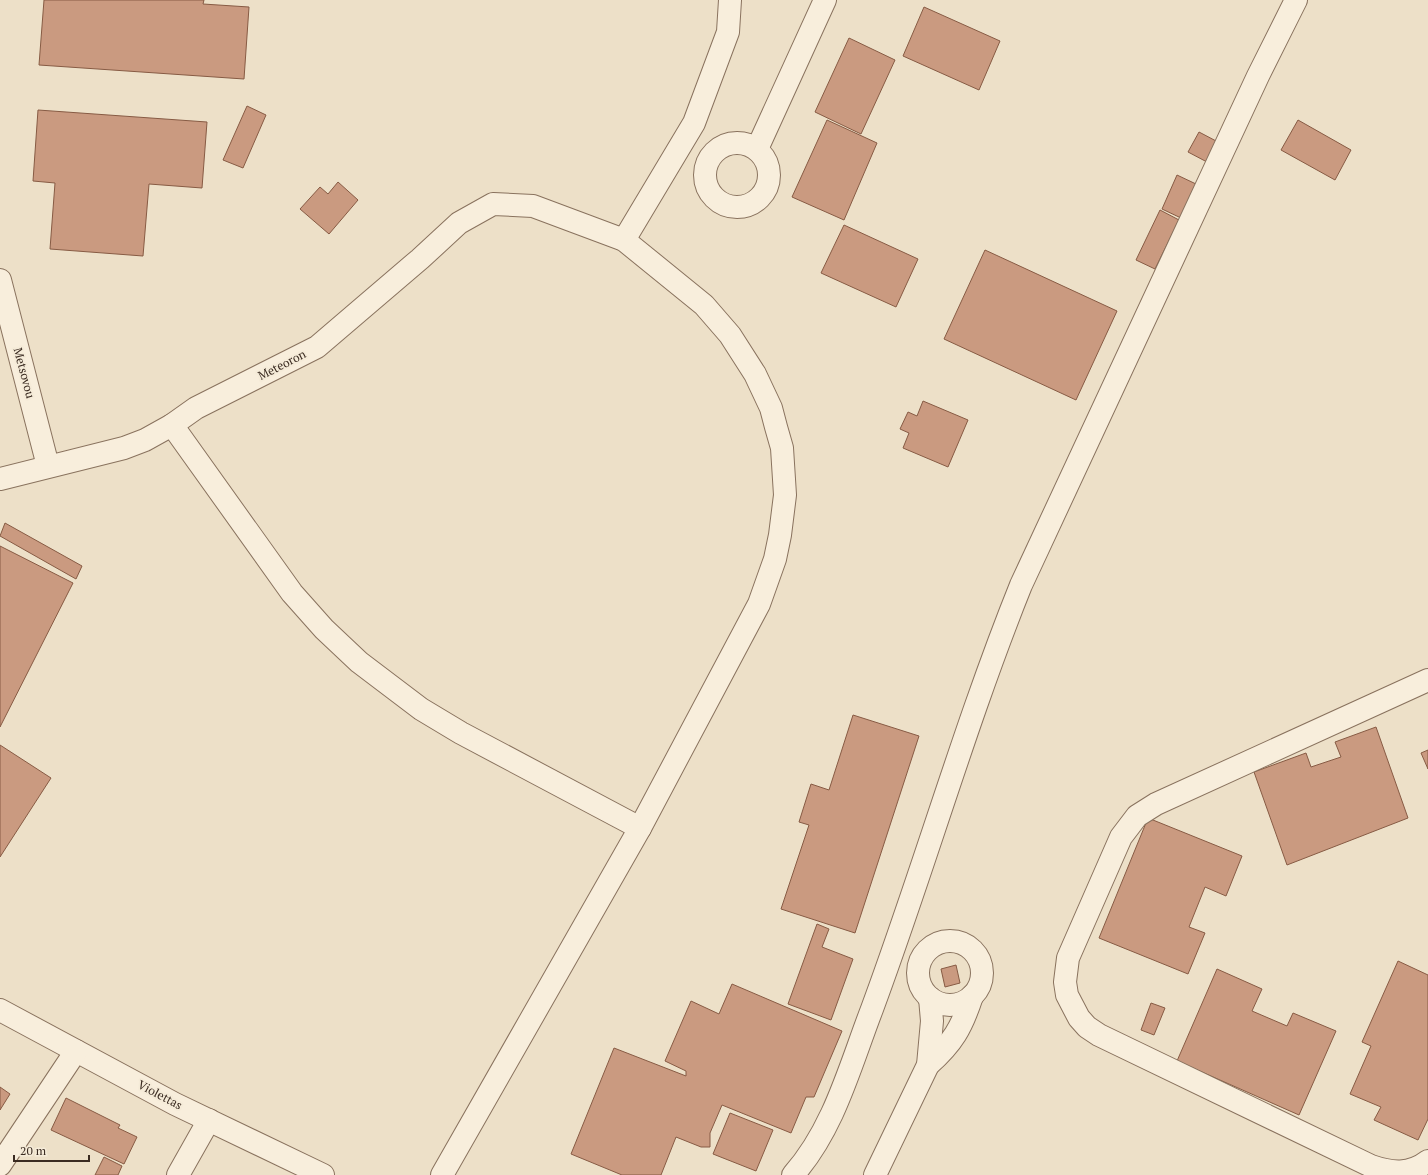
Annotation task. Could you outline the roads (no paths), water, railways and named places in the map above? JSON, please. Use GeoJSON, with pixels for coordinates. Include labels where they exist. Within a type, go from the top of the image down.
{"type":"FeatureCollection","features":[{"type":"Feature","properties":{"kind":"street"},"geometry":{"type":"LineString","coordinates":[[624,240],[694,123],[728,32],[730,0]]}},
{"type":"Feature","properties":{"kind":"street"},"geometry":{"type":"LineString","coordinates":[[757,149],[825,0]]}},
{"type":"Feature","properties":{"kind":"street"},"geometry":{"type":"LineString","coordinates":[[793,1175],[814,1147],[836,1105],[896,945],[933,828],[1004,628],[1021,585],[1238,119],[1296,0]]}},
{"type":"Feature","properties":{"kind":"street","name":"Meteoron"},"geometry":{"type":"LineString","coordinates":[[0,479],[124,448],[145,440],[172,425],[196,408],[317,347],[420,259],[459,223],[493,204],[533,206],[624,240],[704,305],[730,335],[771,408],[782,448],[785,494],[776,558],[759,604],[640,828],[442,1175]]}},
{"type":"Feature","properties":{"kind":"street","name":"Metsovou"},"geometry":{"type":"LineString","coordinates":[[0,280],[48,466]]}},
{"type":"Feature","properties":{"kind":"street"},"geometry":{"type":"LineString","coordinates":[[172,425],[292,593],[324,629],[359,662],[421,709],[461,733],[640,828]]}},
{"type":"Feature","properties":{"kind":"street"},"geometry":{"type":"LineString","coordinates":[[1428,680],[1156,804],[1137,816],[1121,837],[1068,958],[1065,982],[1068,995],[1079,1018],[1087,1027],[1099,1035],[1371,1166],[1396,1172],[1408,1171],[1428,1161]]}},
{"type":"Feature","properties":{"kind":"street"},"geometry":{"type":"LineString","coordinates":[[928,1065],[945,1050],[957,1033],[965,1018],[972,996],[981,981],[982,970],[979,960],[974,952],[966,945],[956,941],[945,941],[936,944],[921,959],[918,970],[922,990],[930,998],[939,1003],[949,1005],[960,1004],[972,996]]}},
{"type":"Feature","properties":{"kind":"street"},"geometry":{"type":"LineString","coordinates":[[896,945],[921,959]]}},
{"type":"Feature","properties":{"kind":"street"},"geometry":{"type":"LineString","coordinates":[[875,1175],[928,1065],[932,1021],[930,998]]}},
{"type":"Feature","properties":{"kind":"street","name":"Violettas"},"geometry":{"type":"LineString","coordinates":[[0,1010],[209,1120],[323,1175]]}},
{"type":"Feature","properties":{"kind":"street"},"geometry":{"type":"LineString","coordinates":[[0,1165],[76,1051]]}},
{"type":"Feature","properties":{"kind":"street"},"geometry":{"type":"LineString","coordinates":[[178,1175],[209,1120]]}}]}
